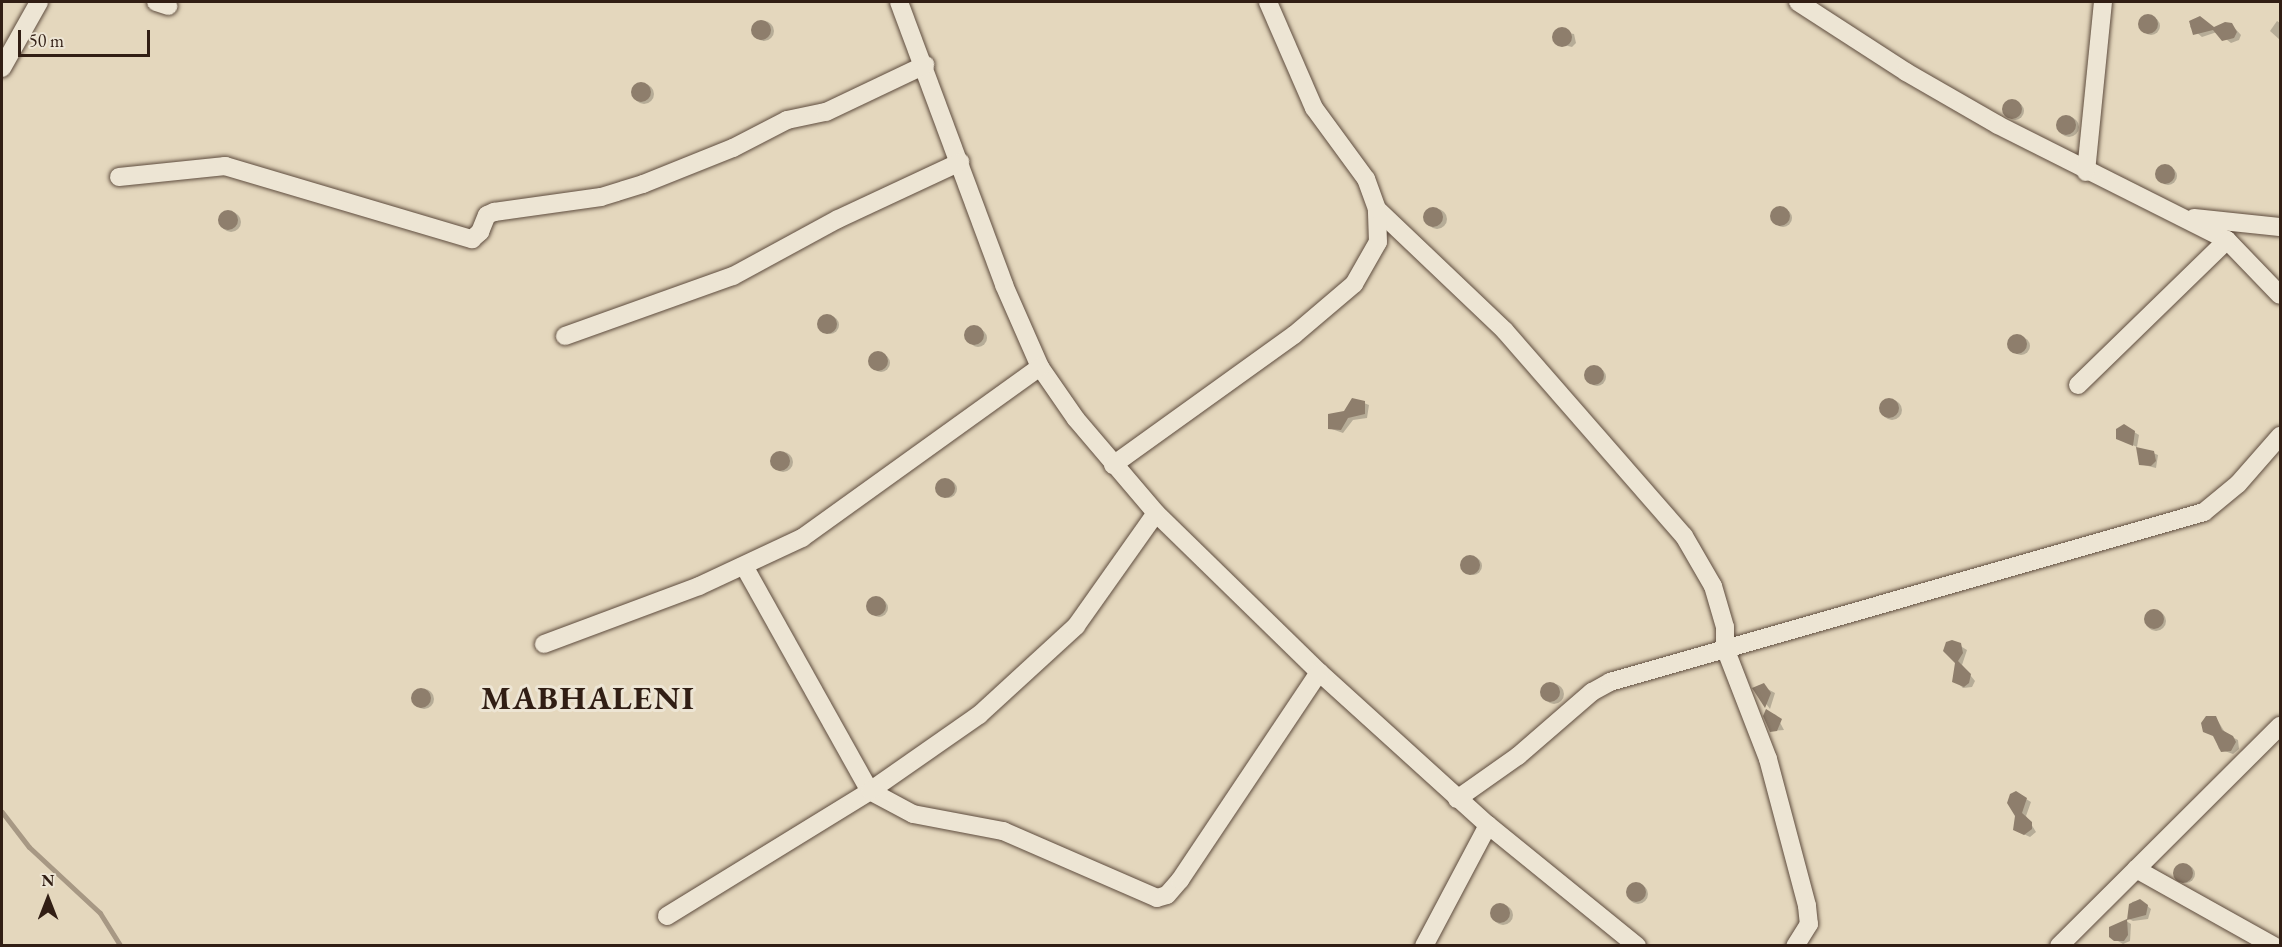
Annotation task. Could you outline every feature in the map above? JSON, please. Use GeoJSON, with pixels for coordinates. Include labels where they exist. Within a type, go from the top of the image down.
{"type":"FeatureCollection","features":[{"type":"Feature","properties":{"kind":"street"},"geometry":{"type":"LineString","coordinates":[[2,68],[39,2]]}},
{"type":"Feature","properties":{"kind":"street"},"geometry":{"type":"LineString","coordinates":[[899,2],[925,65],[1004,285],[1040,367],[1113,465],[1156,513],[1319,672],[1457,799],[1637,945]]}},
{"type":"Feature","properties":{"kind":"street"},"geometry":{"type":"LineString","coordinates":[[1113,465],[1294,335],[1354,284],[1378,242],[1377,209],[1365,179],[1314,108],[1268,2]]}},
{"type":"Feature","properties":{"kind":"street"},"geometry":{"type":"LineString","coordinates":[[1798,2],[1906,72],[2086,172],[2186,217],[2227,240],[2280,295]]}},
{"type":"Feature","properties":{"kind":"street"},"geometry":{"type":"LineString","coordinates":[[2086,172],[2103,2]]}},
{"type":"Feature","properties":{"kind":"street"},"geometry":{"type":"LineString","coordinates":[[119,177],[225,166],[472,238],[480,232],[487,215],[494,212],[601,197],[642,184],[733,148],[787,120],[826,112],[925,65]]}},
{"type":"Feature","properties":{"kind":"street"},"geometry":{"type":"LineString","coordinates":[[565,336],[733,276],[838,219],[960,162]]}},
{"type":"Feature","properties":{"kind":"street"},"geometry":{"type":"LineString","coordinates":[[1377,209],[1505,331],[1684,536],[1713,586],[1725,627],[1725,648],[1767,759],[1807,906],[1809,924],[1795,945]]}},
{"type":"Feature","properties":{"kind":"street"},"geometry":{"type":"LineString","coordinates":[[2186,217],[2280,227]]}},
{"type":"Feature","properties":{"kind":"street"},"geometry":{"type":"LineString","coordinates":[[2078,385],[2227,240]]}},
{"type":"Feature","properties":{"kind":"street"},"geometry":{"type":"LineString","coordinates":[[544,644],[744,566],[802,538],[1040,367]]}},
{"type":"Feature","properties":{"kind":"street"},"geometry":{"type":"LineString","coordinates":[[1457,799],[1518,756],[1592,692],[1725,648],[2204,512],[2238,484],[2280,436]]}},
{"type":"Feature","properties":{"kind":"street"},"geometry":{"type":"LineString","coordinates":[[667,916],[870,791],[979,715],[1076,626],[1156,513]]}},
{"type":"Feature","properties":{"kind":"street"},"geometry":{"type":"LineString","coordinates":[[744,566],[870,791],[913,814],[1003,831],[1157,898],[1167,895],[1180,880],[1319,672]]}},
{"type":"Feature","properties":{"kind":"street"},"geometry":{"type":"LineString","coordinates":[[2059,945],[2280,726]]}},
{"type":"Feature","properties":{"kind":"street"},"geometry":{"type":"LineString","coordinates":[[1424,945],[1488,825]]}},
{"type":"Feature","properties":{"kind":"street"},"geometry":{"type":"LineString","coordinates":[[2136,869],[2274,945]]}},
{"type":"Feature","properties":{"kind":"building"},"geometry":{"type":"Polygon","coordinates":[[[2148,14],[2155,17],[2158,24],[2155,31],[2148,34],[2141,31],[2138,24],[2141,17],[2148,14]]]}},
{"type":"Feature","properties":{"kind":"building"},"geometry":{"type":"Polygon","coordinates":[[[2200,16],[2214,27],[2225,22],[2232,23],[2237,32],[2234,38],[2222,41],[2213,30],[2193,35],[2189,21],[2200,16]]]}},
{"type":"Feature","properties":{"kind":"building"},"geometry":{"type":"Polygon","coordinates":[[[761,20],[768,23],[771,30],[768,37],[761,40],[754,37],[751,30],[754,23],[761,20]]]}},
{"type":"Feature","properties":{"kind":"building"},"geometry":{"type":"Polygon","coordinates":[[[1562,27],[1569,30],[1572,37],[1569,44],[1562,47],[1555,44],[1552,37],[1555,30],[1562,27]]]}},
{"type":"Feature","properties":{"kind":"building"},"geometry":{"type":"Polygon","coordinates":[[[641,82],[648,85],[651,92],[648,99],[641,102],[634,99],[631,92],[634,85],[641,82]]]}},
{"type":"Feature","properties":{"kind":"building"},"geometry":{"type":"Polygon","coordinates":[[[2012,99],[2019,102],[2022,109],[2019,116],[2012,119],[2005,116],[2002,109],[2005,102],[2012,99]]]}},
{"type":"Feature","properties":{"kind":"building"},"geometry":{"type":"Polygon","coordinates":[[[2066,115],[2073,118],[2076,125],[2073,132],[2066,135],[2059,132],[2056,125],[2059,118],[2066,115]]]}},
{"type":"Feature","properties":{"kind":"building"},"geometry":{"type":"Polygon","coordinates":[[[2165,164],[2172,167],[2175,174],[2172,181],[2165,184],[2158,181],[2155,174],[2158,167],[2165,164]]]}},
{"type":"Feature","properties":{"kind":"building"},"geometry":{"type":"Polygon","coordinates":[[[1780,206],[1787,209],[1790,216],[1787,223],[1780,226],[1773,223],[1770,216],[1773,209],[1780,206]]]}},
{"type":"Feature","properties":{"kind":"building"},"geometry":{"type":"Polygon","coordinates":[[[1433,207],[1440,210],[1443,217],[1440,224],[1433,227],[1426,224],[1423,217],[1426,210],[1433,207]]]}},
{"type":"Feature","properties":{"kind":"building"},"geometry":{"type":"Polygon","coordinates":[[[228,210],[235,213],[238,220],[235,227],[228,230],[221,227],[218,220],[221,213],[228,210]]]}},
{"type":"Feature","properties":{"kind":"building"},"geometry":{"type":"Polygon","coordinates":[[[827,314],[834,317],[837,324],[834,331],[827,334],[820,331],[817,324],[820,317],[827,314]]]}},
{"type":"Feature","properties":{"kind":"building"},"geometry":{"type":"Polygon","coordinates":[[[974,325],[981,328],[984,335],[981,342],[974,345],[967,342],[964,335],[967,328],[974,325]]]}},
{"type":"Feature","properties":{"kind":"building"},"geometry":{"type":"Polygon","coordinates":[[[2017,334],[2024,337],[2027,344],[2024,351],[2017,354],[2010,351],[2007,344],[2010,337],[2017,334]]]}},
{"type":"Feature","properties":{"kind":"building"},"geometry":{"type":"Polygon","coordinates":[[[878,351],[885,354],[888,361],[885,368],[878,371],[871,368],[868,361],[871,354],[878,351]]]}},
{"type":"Feature","properties":{"kind":"building"},"geometry":{"type":"Polygon","coordinates":[[[1594,365],[1601,368],[1604,375],[1601,382],[1594,385],[1587,382],[1584,375],[1587,368],[1594,365]]]}},
{"type":"Feature","properties":{"kind":"building"},"geometry":{"type":"Polygon","coordinates":[[[1352,398],[1365,401],[1365,414],[1348,418],[1341,430],[1328,429],[1328,414],[1344,411],[1352,398]]]}},
{"type":"Feature","properties":{"kind":"building"},"geometry":{"type":"Polygon","coordinates":[[[1889,398],[1896,401],[1899,408],[1896,415],[1889,418],[1882,415],[1879,408],[1882,401],[1889,398]]]}},
{"type":"Feature","properties":{"kind":"building"},"geometry":{"type":"Polygon","coordinates":[[[2124,424],[2135,431],[2133,446],[2116,439],[2116,429],[2124,424]]]}},
{"type":"Feature","properties":{"kind":"building"},"geometry":{"type":"Polygon","coordinates":[[[2136,447],[2154,451],[2156,461],[2151,466],[2139,465],[2136,447]]]}},
{"type":"Feature","properties":{"kind":"building"},"geometry":{"type":"Polygon","coordinates":[[[780,451],[787,454],[790,461],[787,468],[780,471],[773,468],[770,461],[773,454],[780,451]]]}},
{"type":"Feature","properties":{"kind":"building"},"geometry":{"type":"Polygon","coordinates":[[[945,478],[952,481],[955,488],[952,495],[945,498],[938,495],[935,488],[938,481],[945,478]]]}},
{"type":"Feature","properties":{"kind":"building"},"geometry":{"type":"Polygon","coordinates":[[[1470,555],[1477,558],[1480,565],[1477,572],[1470,575],[1463,572],[1460,565],[1463,558],[1470,555]]]}},
{"type":"Feature","properties":{"kind":"building"},"geometry":{"type":"Polygon","coordinates":[[[876,596],[883,599],[886,606],[883,613],[876,616],[869,613],[866,606],[869,599],[876,596]]]}},
{"type":"Feature","properties":{"kind":"building"},"geometry":{"type":"Polygon","coordinates":[[[2154,609],[2161,612],[2164,619],[2161,626],[2154,629],[2147,626],[2144,619],[2147,612],[2154,609]]]}},
{"type":"Feature","properties":{"kind":"building"},"geometry":{"type":"Polygon","coordinates":[[[1952,640],[1961,643],[1963,653],[1958,661],[1971,674],[1969,683],[1964,687],[1952,682],[1955,663],[1943,651],[1946,642],[1952,640]]]}},
{"type":"Feature","properties":{"kind":"building"},"geometry":{"type":"Polygon","coordinates":[[[1550,682],[1557,685],[1560,692],[1557,699],[1550,702],[1543,699],[1540,692],[1543,685],[1550,682]]]}},
{"type":"Feature","properties":{"kind":"building"},"geometry":{"type":"Polygon","coordinates":[[[1764,683],[1771,693],[1765,708],[1752,688],[1764,683]]]}},
{"type":"Feature","properties":{"kind":"building"},"geometry":{"type":"Polygon","coordinates":[[[421,688],[428,691],[431,698],[428,705],[421,708],[414,705],[411,698],[414,691],[421,688]]]}},
{"type":"Feature","properties":{"kind":"building"},"geometry":{"type":"Polygon","coordinates":[[[1766,709],[1782,719],[1777,731],[1770,732],[1763,716],[1766,709]]]}},
{"type":"Feature","properties":{"kind":"building"},"geometry":{"type":"Polygon","coordinates":[[[2206,716],[2216,716],[2222,730],[2233,736],[2236,742],[2231,751],[2221,752],[2213,736],[2203,732],[2201,723],[2206,716]]]}},
{"type":"Feature","properties":{"kind":"building"},"geometry":{"type":"Polygon","coordinates":[[[2016,791],[2027,798],[2022,813],[2032,822],[2032,829],[2024,835],[2013,830],[2015,816],[2007,803],[2010,794],[2016,791]]]}},
{"type":"Feature","properties":{"kind":"building"},"geometry":{"type":"Polygon","coordinates":[[[2183,863],[2190,866],[2193,873],[2190,880],[2183,883],[2176,880],[2173,873],[2176,866],[2183,863]]]}},
{"type":"Feature","properties":{"kind":"building"},"geometry":{"type":"Polygon","coordinates":[[[1636,882],[1643,885],[1646,892],[1643,899],[1636,902],[1629,899],[1626,892],[1629,885],[1636,882]]]}},
{"type":"Feature","properties":{"kind":"building"},"geometry":{"type":"Polygon","coordinates":[[[2140,899],[2148,905],[2146,915],[2127,920],[2129,904],[2140,899]]]}},
{"type":"Feature","properties":{"kind":"building"},"geometry":{"type":"Polygon","coordinates":[[[1500,903],[1507,906],[1510,913],[1507,920],[1500,923],[1493,920],[1490,913],[1493,906],[1500,903]]]}},
{"type":"Feature","properties":{"kind":"building"},"geometry":{"type":"Polygon","coordinates":[[[2127,919],[2128,935],[2124,941],[2114,941],[2109,937],[2109,927],[2127,919]]]}},
{"type":"Feature","properties":{"kind":"waterway"},"geometry":{"type":"LineString","coordinates":[[2,812],[29,847],[100,913],[121,946]]}},
{"type":"Feature","properties":{"kind":"district","name":"MABHALENI"},"geometry":{"type":"Point","coordinates":[588,698]}}]}
